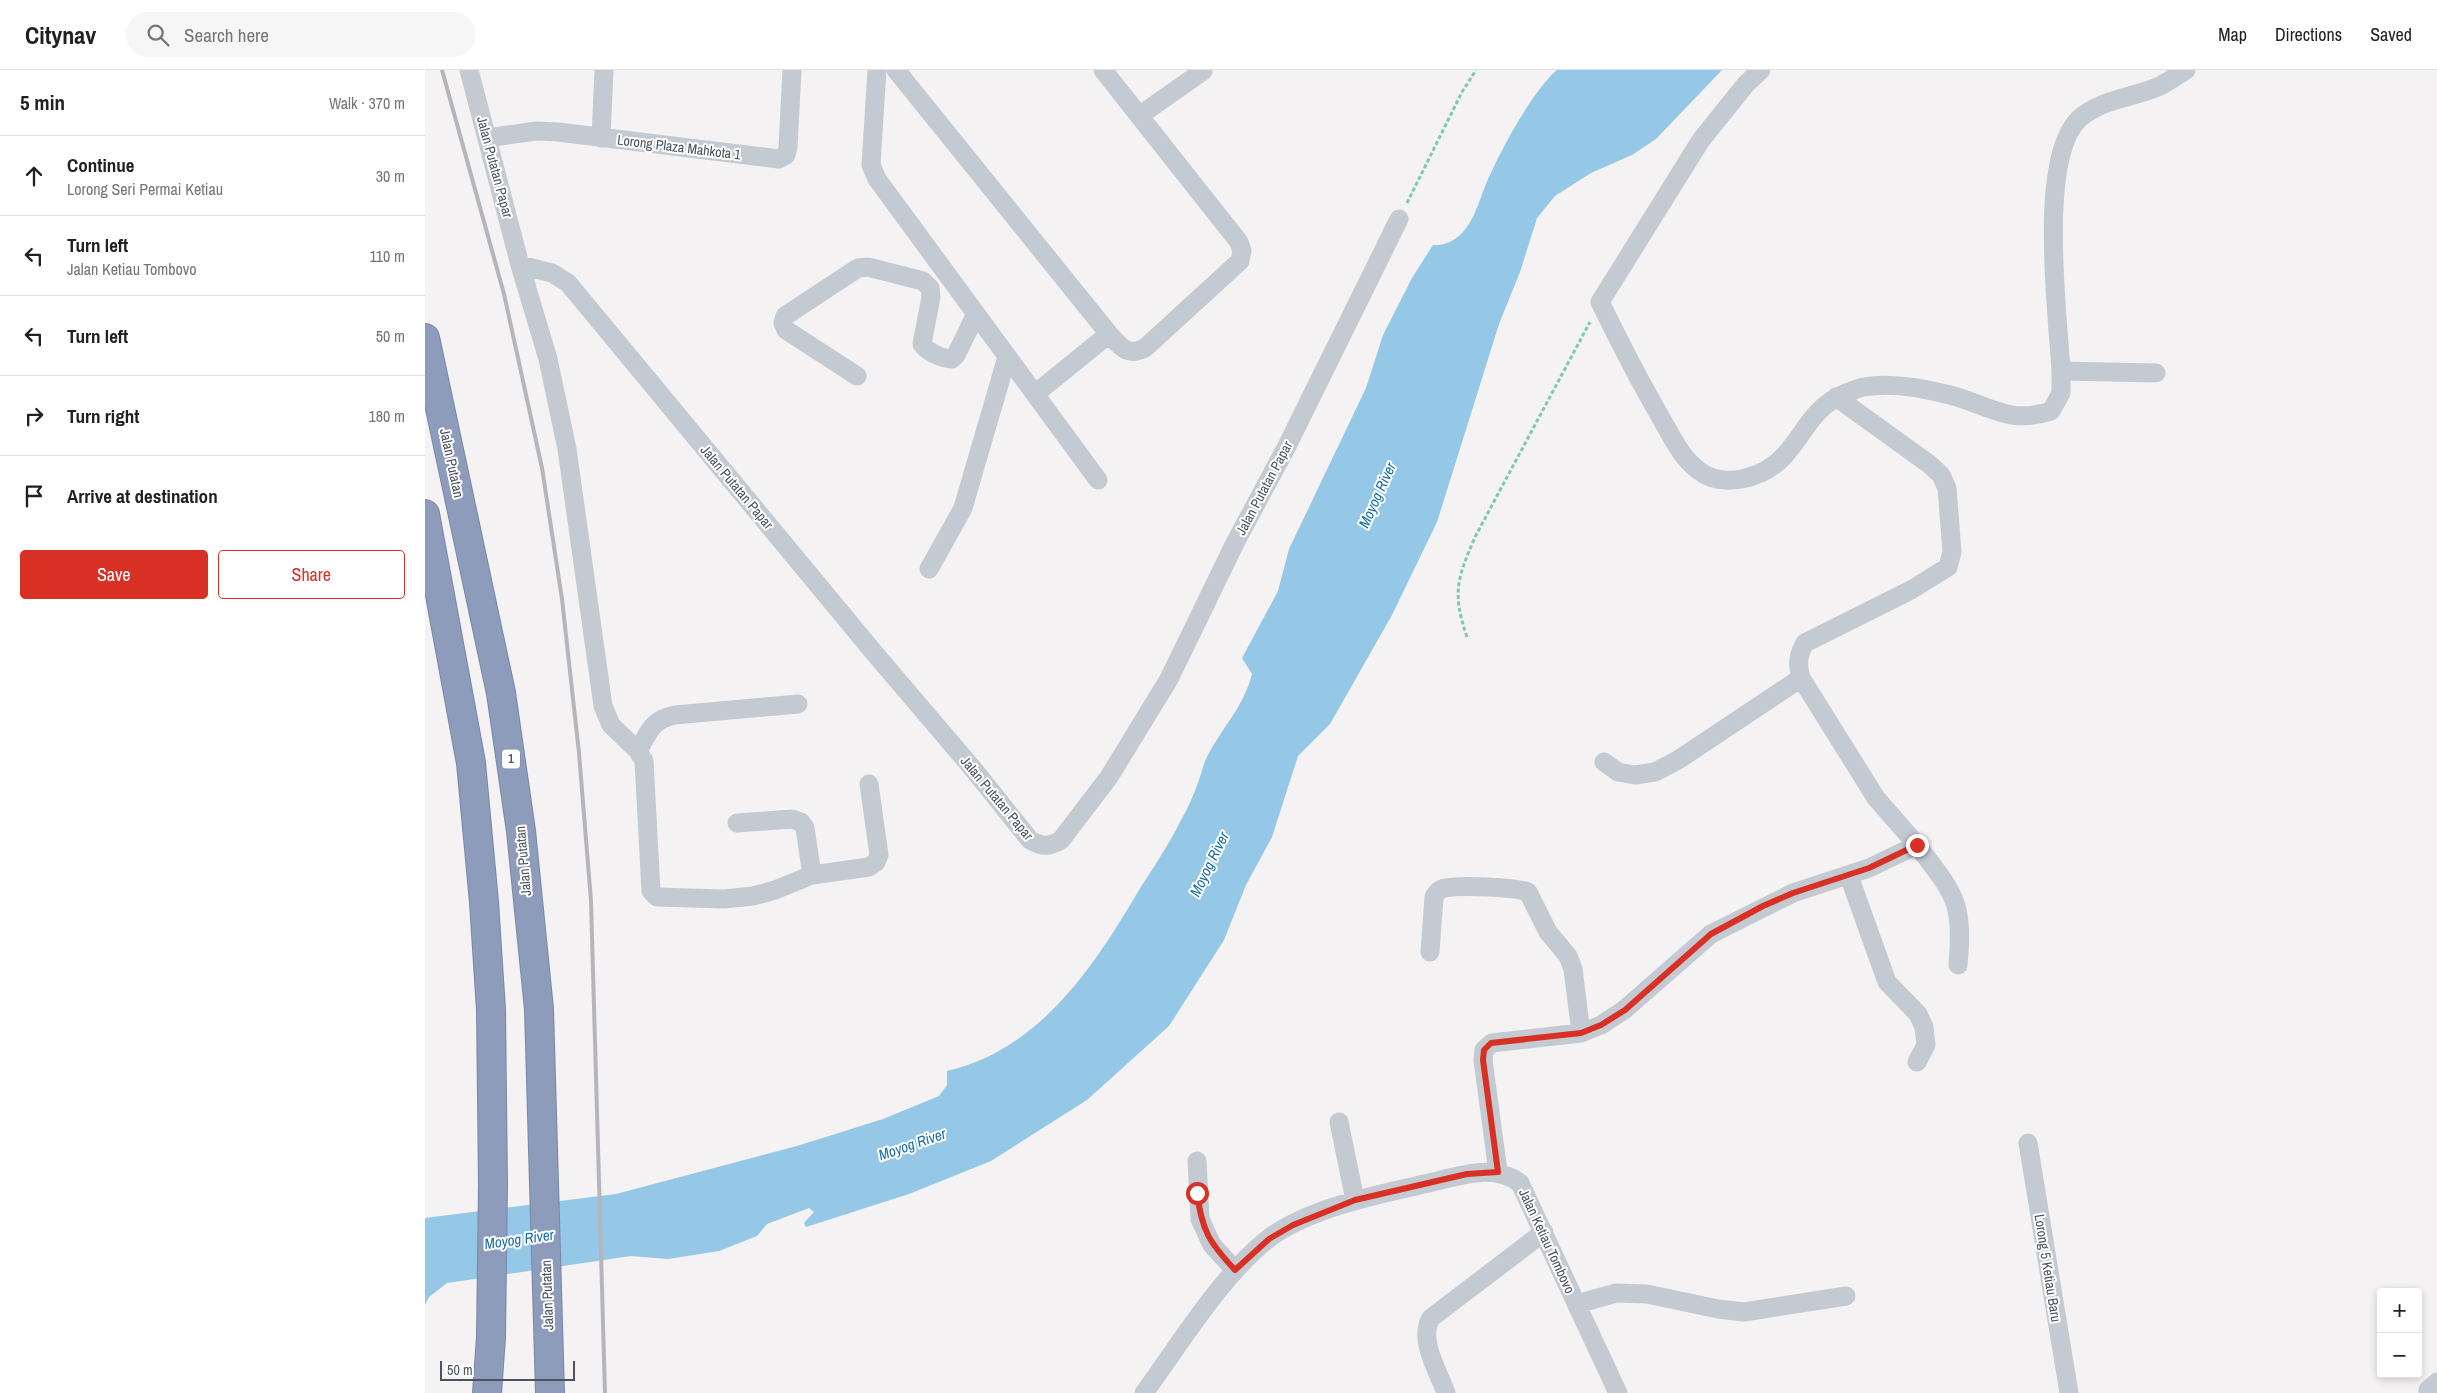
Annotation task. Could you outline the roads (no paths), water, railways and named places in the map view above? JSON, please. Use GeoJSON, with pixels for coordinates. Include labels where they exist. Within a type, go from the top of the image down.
{"type":"FeatureCollection","features":[{"type":"Feature","properties":{"kind":"highway","name":"Jalan Putatan"},"geometry":{"type":"LineString","coordinates":[[425,338],[501,693],[521,831],[539,1009],[550,1393]]}},
{"type":"Feature","properties":{"kind":"highway"},"geometry":{"type":"LineString","coordinates":[[425,514],[467,736],[476,806],[491,1010],[493,1184],[491,1337],[487,1393]]}},
{"type":"Feature","properties":{"kind":"street","name":"Jalan Putatan Papar"},"geometry":{"type":"LineString","coordinates":[[469,70],[520,265],[548,359],[567,449],[603,706],[611,725],[638,751],[644,761],[651,891],[653,895],[665,898],[724,899],[775,890],[812,875],[869,866],[876,862],[879,855],[869,784]]}},
{"type":"Feature","properties":{"kind":"street"},"geometry":{"type":"LineString","coordinates":[[601,138],[604,70]]}},
{"type":"Feature","properties":{"kind":"street","name":"Lorong Plaza Mahkota 1"},"geometry":{"type":"LineString","coordinates":[[487,138],[537,131],[779,159],[786,155],[788,148],[792,70]]}},
{"type":"Feature","properties":{"kind":"street"},"geometry":{"type":"LineString","coordinates":[[877,70],[871,165],[877,179],[1098,480]]}},
{"type":"Feature","properties":{"kind":"street"},"geometry":{"type":"LineString","coordinates":[[896,70],[1109,334],[1125,351],[1136,353],[1145,348],[1240,261],[1242,251],[1239,242],[1103,70]]}},
{"type":"Feature","properties":{"kind":"street"},"geometry":{"type":"LineString","coordinates":[[1761,70],[1746,84],[1701,140],[1600,302],[1633,370],[1682,455],[1699,472],[1721,480],[1745,479],[1767,471],[1784,456],[1819,409],[1836,398],[1863,387],[1895,386],[1949,395],[2005,414],[2033,417],[2051,411],[2061,393],[2053,226],[2059,164],[2066,140],[2079,119],[2102,103],[2159,86],[2187,70]]}},
{"type":"Feature","properties":{"kind":"street"},"geometry":{"type":"LineString","coordinates":[[1139,116],[1203,71]]}},
{"type":"Feature","properties":{"kind":"street","name":"Jalan Putatan Papar"},"geometry":{"type":"LineString","coordinates":[[520,265],[551,273],[568,283],[876,655],[974,770],[1030,840],[1038,845],[1051,846],[1061,840],[1109,778],[1169,679],[1235,543],[1287,446],[1399,219]]}},
{"type":"Feature","properties":{"kind":"street"},"geometry":{"type":"LineString","coordinates":[[857,376],[786,330],[783,323],[785,316],[858,268],[869,267],[923,281],[930,288],[931,297],[923,344],[925,349],[947,359],[952,359],[956,355],[976,314]]}},
{"type":"Feature","properties":{"kind":"street"},"geometry":{"type":"LineString","coordinates":[[1035,394],[1109,334]]}},
{"type":"Feature","properties":{"kind":"street"},"geometry":{"type":"LineString","coordinates":[[929,569],[963,508],[1007,357]]}},
{"type":"Feature","properties":{"kind":"street"},"geometry":{"type":"LineString","coordinates":[[2061,371],[2156,373]]}},
{"type":"Feature","properties":{"kind":"street"},"geometry":{"type":"LineString","coordinates":[[1836,398],[1929,464],[1941,475],[1947,488],[1952,552],[1948,567],[1934,577],[1805,643],[1799,653],[1798,668],[1801,678],[1876,798],[1917,845],[1949,888],[1958,908],[1961,931],[1958,964]]}},
{"type":"Feature","properties":{"kind":"street"},"geometry":{"type":"LineString","coordinates":[[1604,762],[1619,772],[1635,775],[1655,772],[1678,760],[1801,678]]}},
{"type":"Feature","properties":{"kind":"street"},"geometry":{"type":"LineString","coordinates":[[638,751],[652,725],[661,718],[675,714],[798,704]]}},
{"type":"Feature","properties":{"kind":"street"},"geometry":{"type":"LineString","coordinates":[[737,823],[792,819],[801,822],[805,828],[812,875]]}},
{"type":"Feature","properties":{"kind":"street"},"geometry":{"type":"LineString","coordinates":[[1144,1393],[1235,1270],[1269,1239],[1285,1229],[1355,1200],[1467,1174],[1498,1172],[1483,1060],[1484,1050],[1491,1043],[1581,1033],[1601,1025],[1625,1010],[1711,934],[1763,906],[1793,893],[1849,876],[1917,845]]}},
{"type":"Feature","properties":{"kind":"street"},"geometry":{"type":"LineString","coordinates":[[1849,876],[1887,982],[1918,1014],[1924,1028],[1925,1045],[1917,1062]]}},
{"type":"Feature","properties":{"kind":"street"},"geometry":{"type":"LineString","coordinates":[[1430,952],[1434,897],[1438,890],[1447,887],[1521,889],[1529,892],[1548,932],[1568,956],[1581,1033]]}},
{"type":"Feature","properties":{"kind":"street"},"geometry":{"type":"LineString","coordinates":[[1339,1122],[1355,1200]]}},
{"type":"Feature","properties":{"kind":"street","name":"Lorong 5 Ketiau Baru"},"geometry":{"type":"LineString","coordinates":[[2028,1143],[2069,1393]]}},
{"type":"Feature","properties":{"kind":"street"},"geometry":{"type":"LineString","coordinates":[[1197,1161],[1200,1219],[1212,1245],[1235,1270]]}},
{"type":"Feature","properties":{"kind":"street","name":"Jalan Ketiau Tombovo"},"geometry":{"type":"LineString","coordinates":[[1498,1172],[1510,1176],[1520,1183],[1617,1393]]}},
{"type":"Feature","properties":{"kind":"street"},"geometry":{"type":"LineString","coordinates":[[1446,1393],[1426,1337],[1425,1327],[1431,1318],[1544,1232]]}},
{"type":"Feature","properties":{"kind":"street"},"geometry":{"type":"LineString","coordinates":[[1577,1304],[1616,1293],[1647,1294],[1717,1309],[1744,1312],[1846,1296]]}},
{"type":"Feature","properties":{"kind":"street"},"geometry":{"type":"LineString","coordinates":[[2428,1393],[2428,1390],[2437,1382]]}},
{"type":"Feature","properties":{"kind":"water","name":"Moyog River"},"geometry":{"type":"Polygon","coordinates":[[[1557,70],[1722,70],[1656,139],[1632,155],[1591,173],[1555,196],[1537,218],[1520,272],[1499,324],[1437,522],[1392,615],[1330,724],[1298,756],[1272,837],[1246,885],[1224,940],[1169,1026],[1087,1100],[991,1161],[909,1194],[806,1227],[804,1223],[814,1212],[809,1208],[767,1224],[757,1236],[719,1251],[668,1259],[631,1256],[447,1283],[429,1297],[425,1305],[425,1218],[616,1194],[797,1146],[883,1119],[939,1096],[947,1085],[947,1071],[980,1060],[1009,1045],[1036,1025],[1061,1002],[1103,948],[1165,848],[1191,800],[1206,759],[1238,708],[1252,674],[1242,658],[1278,591],[1289,549],[1366,388],[1383,335],[1412,278],[1433,245],[1444,244],[1454,240],[1465,230],[1476,211],[1492,171],[1517,123],[1537,92],[1557,70]]]}},
{"type":"Feature","properties":{"kind":"railway"},"geometry":{"type":"LineString","coordinates":[[442,70],[504,294],[542,468],[562,599],[579,753],[591,901],[605,1393]]}}]}
